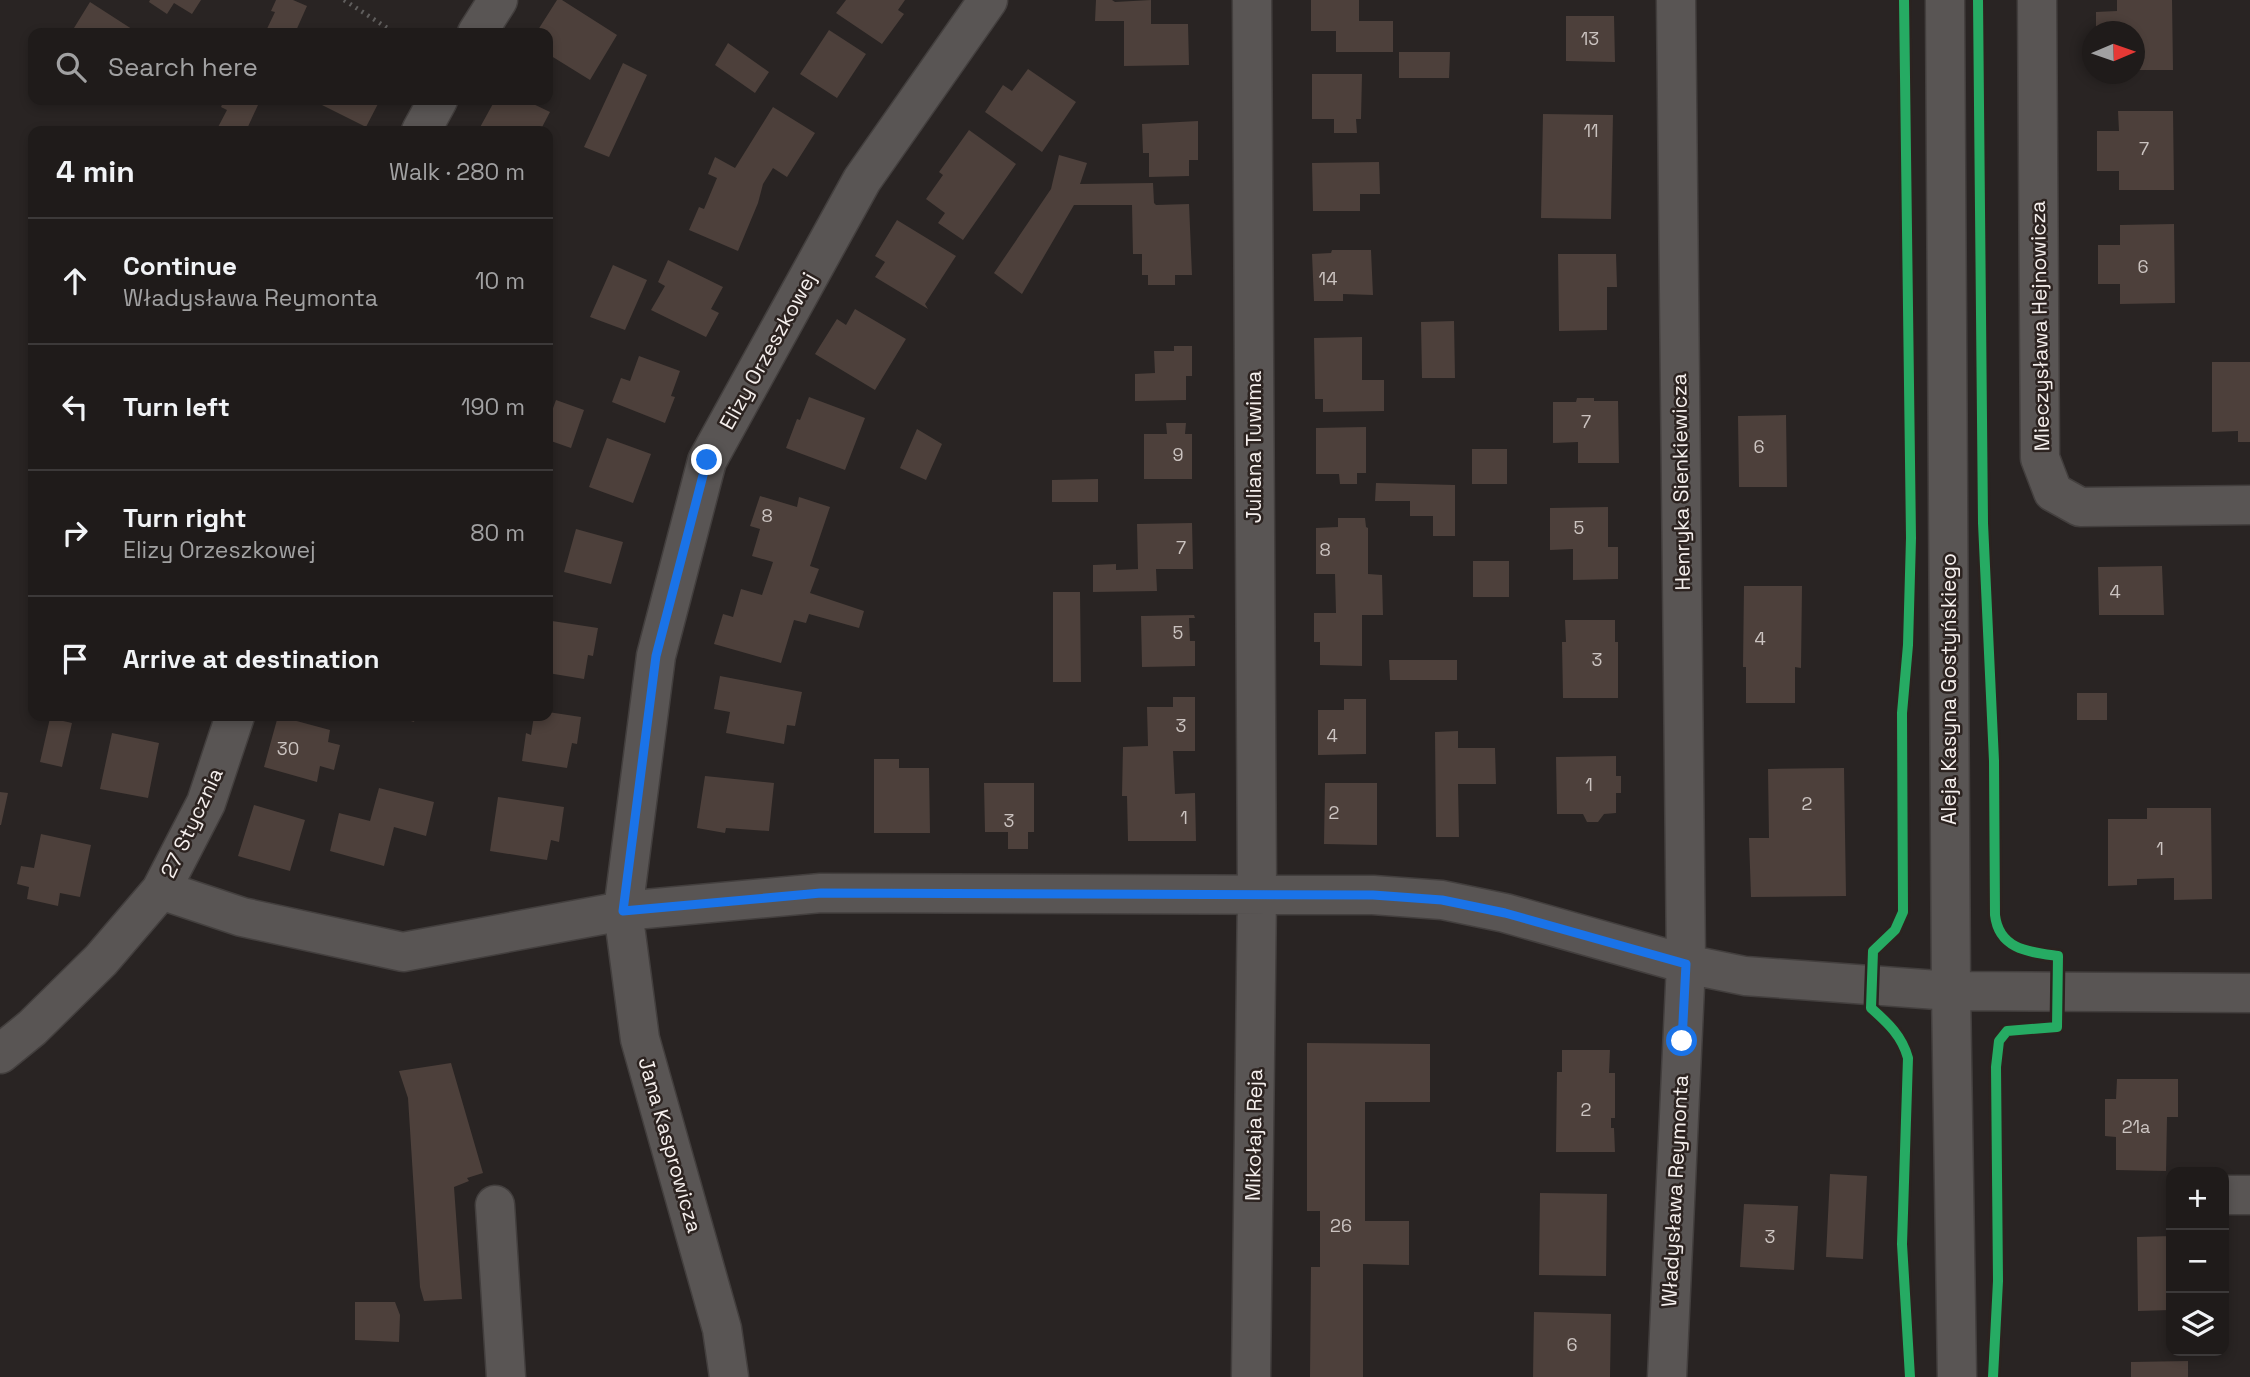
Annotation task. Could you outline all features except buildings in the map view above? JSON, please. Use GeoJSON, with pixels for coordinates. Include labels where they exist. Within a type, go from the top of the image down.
{"type":"FeatureCollection","features":[{"type":"Feature","properties":{"kind":"street"},"geometry":{"type":"LineString","coordinates":[[480,28],[498,0]]}},
{"type":"Feature","properties":{"kind":"street","name":"Elizy Orzeszkowej"},"geometry":{"type":"LineString","coordinates":[[623,911],[656,656],[707,460],[862,180],[988,0]]}},
{"type":"Feature","properties":{"kind":"street","name":"Juliana Tuwima"},"geometry":{"type":"LineString","coordinates":[[1252,0],[1257,893]]}},
{"type":"Feature","properties":{"kind":"street","name":"Henryka Sienkiewicza"},"geometry":{"type":"LineString","coordinates":[[1676,0],[1686,964]]}},
{"type":"Feature","properties":{"kind":"street","name":"Aleja Kasyna Gostyńskiego"},"geometry":{"type":"LineString","coordinates":[[1945,0],[1951,991],[1957,1377]]}},
{"type":"Feature","properties":{"kind":"street","name":"Mieczysława Hejnowicza"},"geometry":{"type":"LineString","coordinates":[[2037,0],[2040,458],[2053,492],[2080,507],[2250,505]]}},
{"type":"Feature","properties":{"kind":"street"},"geometry":{"type":"LineString","coordinates":[[424,126],[435,105]]}},
{"type":"Feature","properties":{"kind":"street","name":"27 Stycznia"},"geometry":{"type":"LineString","coordinates":[[0,1054],[32,1028],[101,960],[161,890],[206,803],[233,721]]}},
{"type":"Feature","properties":{"kind":"street"},"geometry":{"type":"LineString","coordinates":[[161,890],[242,918],[402,953],[623,911],[821,893],[1373,895],[1442,900],[1505,913],[1686,964],[1745,976],[1951,991],[2250,993]]}},
{"type":"Feature","properties":{"kind":"street","name":"Mikołaja Reja"},"geometry":{"type":"LineString","coordinates":[[1251,1377],[1257,893]]}},
{"type":"Feature","properties":{"kind":"street","name":"Jana Kasprowicza"},"geometry":{"type":"LineString","coordinates":[[623,911],[640,1039],[722,1329],[729,1377]]}},
{"type":"Feature","properties":{"kind":"street","name":"Władysława Reymonta"},"geometry":{"type":"LineString","coordinates":[[1667,1377],[1686,964]]}},
{"type":"Feature","properties":{"kind":"street"},"geometry":{"type":"LineString","coordinates":[[495,1205],[506,1377]]}},
{"type":"Feature","properties":{"kind":"path"},"geometry":{"type":"LineString","coordinates":[[344,0],[387,28]]}},
{"type":"Feature","properties":{"kind":"cycle path"},"geometry":{"type":"LineString","coordinates":[[1904,0],[1911,538],[1908,645],[1902,713],[1903,912],[1895,930],[1873,951],[1871,1008],[1898,1036],[1908,1058],[1902,1244],[1910,1377]]}},
{"type":"Feature","properties":{"kind":"cycle path"},"geometry":{"type":"LineString","coordinates":[[1978,0],[1983,523],[1994,761],[1995,915],[1998,927],[2009,942],[2037,953],[2058,956],[2057,1027],[2007,1031],[1999,1041],[1996,1067],[1998,1281],[1993,1377]]}},
{"type":"Feature","properties":{"kind":"route"},"geometry":{"type":"LineString","coordinates":[[707,460],[656,656],[623,911],[821,893],[1257,893],[1373,895],[1442,900],[1505,913],[1686,964],[1682,1041]]}}]}
